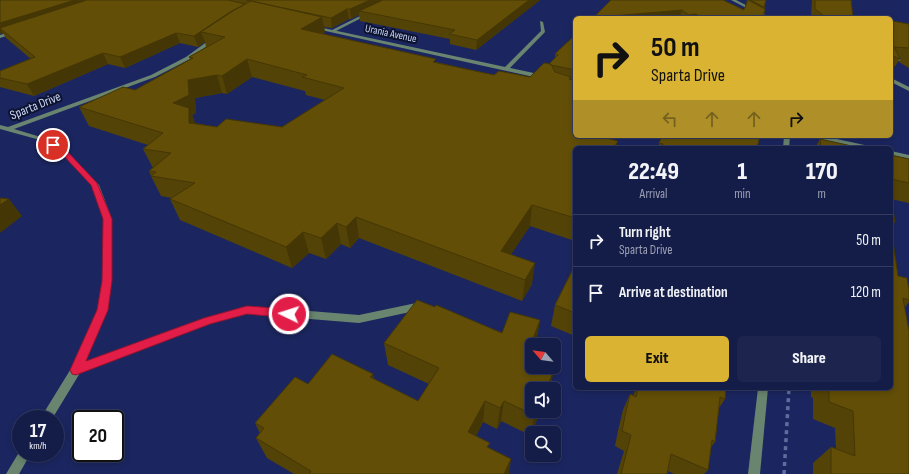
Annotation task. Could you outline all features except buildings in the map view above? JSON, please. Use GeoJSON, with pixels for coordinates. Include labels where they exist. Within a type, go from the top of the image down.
{"type":"FeatureCollection","features":[{"type":"Feature","properties":{"kind":"street"},"geometry":{"type":"LineString","coordinates":[[733,0],[765,16]]}},
{"type":"Feature","properties":{"kind":"street"},"geometry":{"type":"LineString","coordinates":[[332,31],[372,12]]}},
{"type":"Feature","properties":{"kind":"street"},"geometry":{"type":"LineString","coordinates":[[506,69],[543,31],[541,22]]}},
{"type":"Feature","properties":{"kind":"street","name":"Urania Avenue"},"geometry":{"type":"LineString","coordinates":[[310,26],[552,79]]}},
{"type":"Feature","properties":{"kind":"street"},"geometry":{"type":"LineString","coordinates":[[0,38],[21,30]]}},
{"type":"Feature","properties":{"kind":"street","name":"Sparta Drive"},"geometry":{"type":"LineString","coordinates":[[4,128],[153,76],[188,58],[217,37]]}},
{"type":"Feature","properties":{"kind":"street"},"geometry":{"type":"LineString","coordinates":[[893,59],[909,61]]}},
{"type":"Feature","properties":{"kind":"street"},"geometry":{"type":"LineString","coordinates":[[893,81],[909,89]]}},
{"type":"Feature","properties":{"kind":"street","name":"Sparta Drive"},"geometry":{"type":"LineString","coordinates":[[4,128],[42,140],[63,151],[95,185],[108,219],[107,281],[103,310],[76,370],[52,410]]}},
{"type":"Feature","properties":{"kind":"street"},"geometry":{"type":"LineString","coordinates":[[823,138],[860,146]]}},
{"type":"Feature","properties":{"kind":"street"},"geometry":{"type":"LineString","coordinates":[[893,153],[909,157]]}},
{"type":"Feature","properties":{"kind":"street"},"geometry":{"type":"LineString","coordinates":[[76,370],[208,321],[247,310],[359,319],[418,306],[433,310]]}},
{"type":"Feature","properties":{"kind":"street"},"geometry":{"type":"LineString","coordinates":[[754,474],[763,390]]}},
{"type":"Feature","properties":{"kind":"street"},"geometry":{"type":"LineString","coordinates":[[12,474],[19,462]]}},
{"type":"Feature","properties":{"kind":"path"},"geometry":{"type":"LineString","coordinates":[[784,474],[789,390]]}},
{"type":"Feature","properties":{"kind":"route"},"geometry":{"type":"LineString","coordinates":[[53,145],[63,151],[95,185],[108,219],[107,281],[103,310],[76,370],[208,321],[247,310],[289,314]]}}]}
